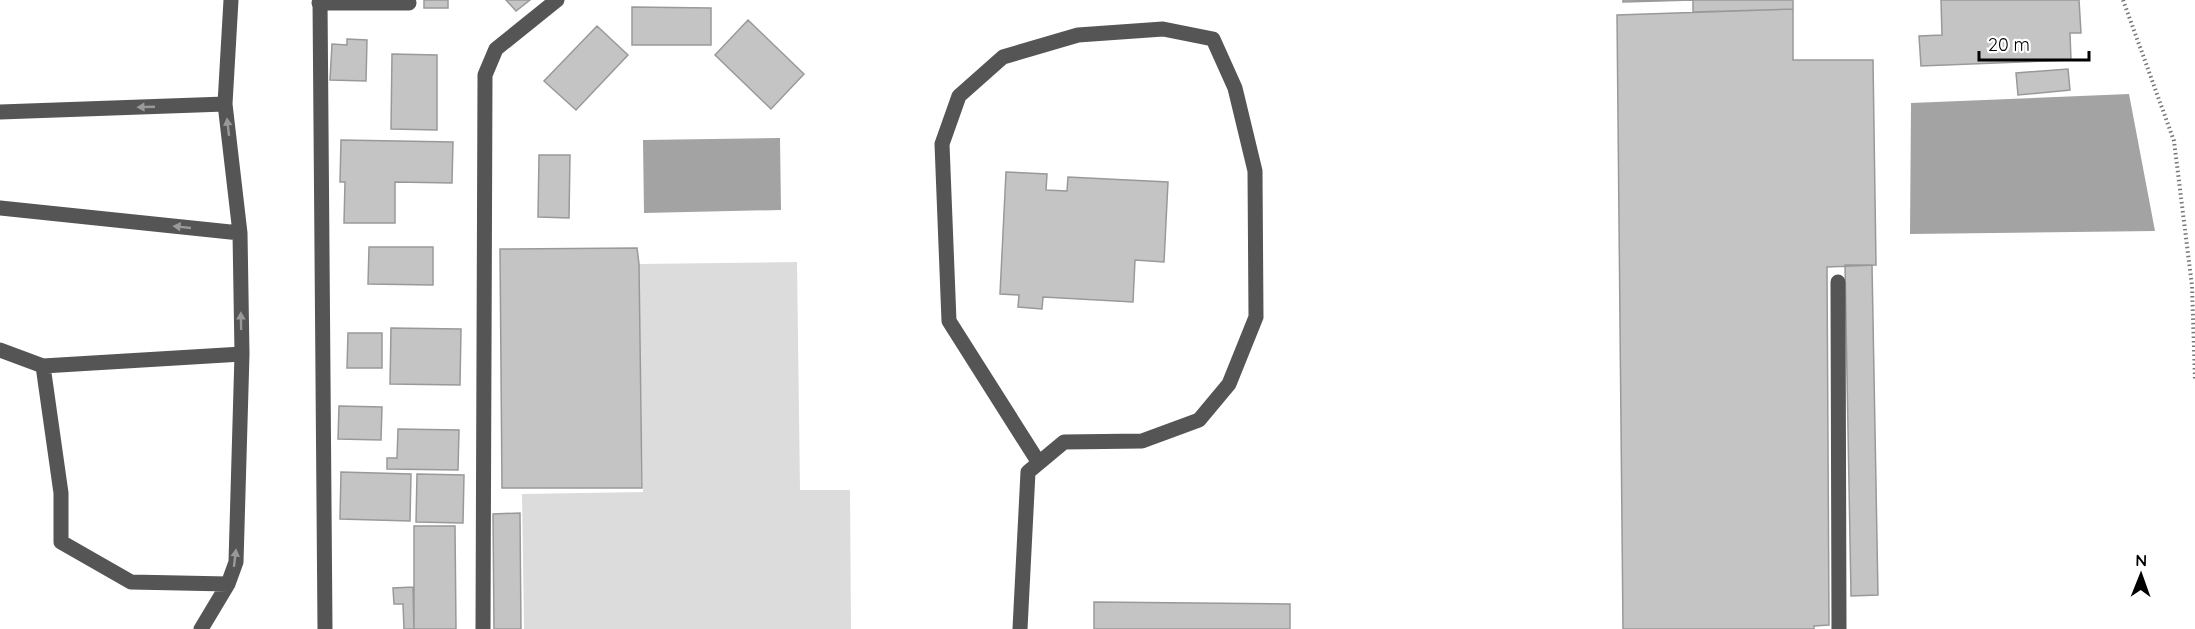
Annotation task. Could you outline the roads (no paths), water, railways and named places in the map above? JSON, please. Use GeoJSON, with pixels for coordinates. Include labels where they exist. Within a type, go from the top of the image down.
{"type":"FeatureCollection","features":[{"type":"Feature","properties":{"kind":"lane"},"geometry":{"type":"LineString","coordinates":[[201,629],[228,584],[236,562],[242,354],[240,233],[225,105],[231,0]]}},
{"type":"Feature","properties":{"kind":"lane"},"geometry":{"type":"LineString","coordinates":[[483,629],[484,75],[496,49],[557,0]]}},
{"type":"Feature","properties":{"kind":"lane"},"geometry":{"type":"LineString","coordinates":[[325,629],[320,1],[409,3]]}},
{"type":"Feature","properties":{"kind":"lane"},"geometry":{"type":"LineString","coordinates":[[1020,629],[1028,472],[1039,463],[1064,442],[1142,441],[1199,420],[1229,384],[1256,317],[1255,171],[1235,88],[1214,39],[1163,29],[1078,35],[1003,57],[959,96],[942,144],[949,321],[1039,463]]}},
{"type":"Feature","properties":{"kind":"lane"},"geometry":{"type":"LineString","coordinates":[[0,112],[225,105]]}},
{"type":"Feature","properties":{"kind":"lane"},"geometry":{"type":"LineString","coordinates":[[0,208],[240,233]]}},
{"type":"Feature","properties":{"kind":"lane"},"geometry":{"type":"LineString","coordinates":[[1838,282],[1839,629]]}},
{"type":"Feature","properties":{"kind":"lane"},"geometry":{"type":"LineString","coordinates":[[0,350],[43,366],[242,354]]}},
{"type":"Feature","properties":{"kind":"lane"},"geometry":{"type":"LineString","coordinates":[[43,366],[60,493],[61,542],[131,582],[228,584]]}}]}
